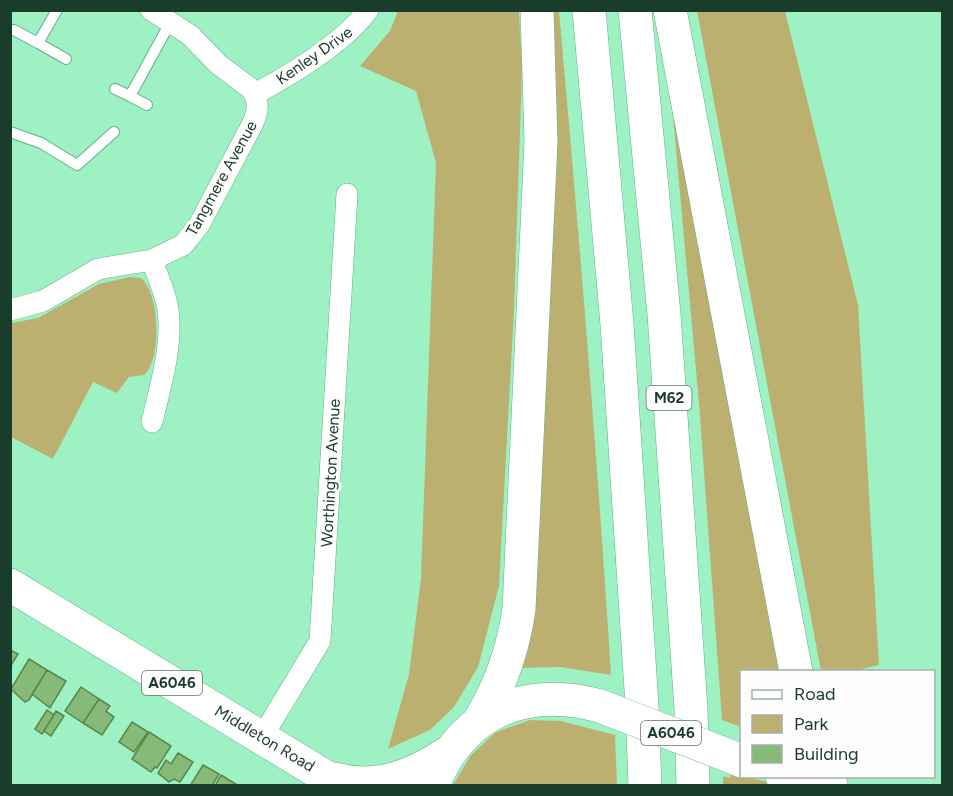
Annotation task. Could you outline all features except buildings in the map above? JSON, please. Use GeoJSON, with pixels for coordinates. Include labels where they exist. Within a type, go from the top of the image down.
{"type":"FeatureCollection","features":[{"type":"Feature","properties":{"kind":"main road"},"geometry":{"type":"LineString","coordinates":[[479,721],[500,683],[515,635],[519,609],[541,142],[537,10]]}},
{"type":"Feature","properties":{"kind":"main road","name":"M62"},"geometry":{"type":"LineString","coordinates":[[589,10],[617,324],[642,705],[645,786]]}},
{"type":"Feature","properties":{"kind":"main road","name":"M62"},"geometry":{"type":"LineString","coordinates":[[635,10],[664,325],[691,709],[693,786]]}},
{"type":"Feature","properties":{"kind":"main road"},"geometry":{"type":"LineString","coordinates":[[670,10],[796,670]]}},
{"type":"Feature","properties":{"kind":"main road","name":"Middleton Road"},"geometry":{"type":"LineString","coordinates":[[10,585],[338,783],[361,784],[399,779],[419,772],[449,752]]}},
{"type":"Feature","properties":{"kind":"main road","name":"A6046"},"geometry":{"type":"LineString","coordinates":[[433,786],[449,752],[479,721],[499,710],[537,698],[558,697],[600,706],[740,760]]}},
{"type":"Feature","properties":{"kind":"main road"},"geometry":{"type":"LineString","coordinates":[[785,778],[805,786]]}},
{"type":"Feature","properties":{"kind":"street"},"geometry":{"type":"LineString","coordinates":[[151,10],[190,35],[218,64],[246,84],[255,94]]}},
{"type":"Feature","properties":{"kind":"street","name":"Kenley Drive"},"geometry":{"type":"LineString","coordinates":[[255,94],[321,52],[359,22],[368,10]]}},
{"type":"Feature","properties":{"kind":"street","name":"Tangmere Avenue"},"geometry":{"type":"LineString","coordinates":[[10,310],[43,301],[98,269],[152,260],[183,245],[199,225],[256,117],[258,109],[255,94]]}},
{"type":"Feature","properties":{"kind":"street","name":"Worthington Avenue"},"geometry":{"type":"LineString","coordinates":[[262,737],[320,641],[346,194]]}},
{"type":"Feature","properties":{"kind":"street"},"geometry":{"type":"LineString","coordinates":[[152,260],[166,299],[169,321],[147,398],[152,422]]}},
{"type":"Feature","properties":{"kind":"lane"},"geometry":{"type":"LineString","coordinates":[[38,43],[57,10]]}},
{"type":"Feature","properties":{"kind":"lane"},"geometry":{"type":"LineString","coordinates":[[130,96],[171,21]]}},
{"type":"Feature","properties":{"kind":"lane"},"geometry":{"type":"LineString","coordinates":[[14,30],[66,59]]}},
{"type":"Feature","properties":{"kind":"lane"},"geometry":{"type":"LineString","coordinates":[[115,89],[147,105]]}},
{"type":"Feature","properties":{"kind":"lane"},"geometry":{"type":"LineString","coordinates":[[10,132],[41,143],[77,165],[114,132]]}},
{"type":"Feature","properties":{"kind":"green space"},"geometry":{"type":"Polygon","coordinates":[[[398,11],[519,11],[522,69],[514,310],[499,586],[478,667],[454,707],[430,730],[388,749],[409,674],[421,578],[436,163],[416,91],[360,66],[390,31],[398,11]]]}},
{"type":"Feature","properties":{"kind":"green space"},"geometry":{"type":"Polygon","coordinates":[[[553,11],[559,11],[581,260],[611,675],[560,667],[515,668],[553,11]]]}},
{"type":"Feature","properties":{"kind":"green space"},"geometry":{"type":"Polygon","coordinates":[[[697,11],[785,11],[858,305],[879,665],[857,670],[821,670],[697,11]]]}},
{"type":"Feature","properties":{"kind":"green space"},"geometry":{"type":"Polygon","coordinates":[[[668,61],[786,670],[740,670],[740,727],[722,720],[699,403],[668,61]]]}},
{"type":"Feature","properties":{"kind":"green space"},"geometry":{"type":"Polygon","coordinates":[[[130,277],[141,278],[152,297],[156,342],[150,367],[144,375],[129,377],[117,393],[93,382],[53,459],[11,437],[11,323],[38,318],[99,284],[130,277]]]}},
{"type":"Feature","properties":{"kind":"green space"},"geometry":{"type":"Polygon","coordinates":[[[530,720],[561,721],[615,735],[617,785],[453,785],[471,755],[496,732],[530,720]]]}},
{"type":"Feature","properties":{"kind":"green space"},"geometry":{"type":"Polygon","coordinates":[[[731,768],[740,773],[740,778],[754,778],[778,785],[723,785],[723,776],[730,778],[731,768]]]}}]}
